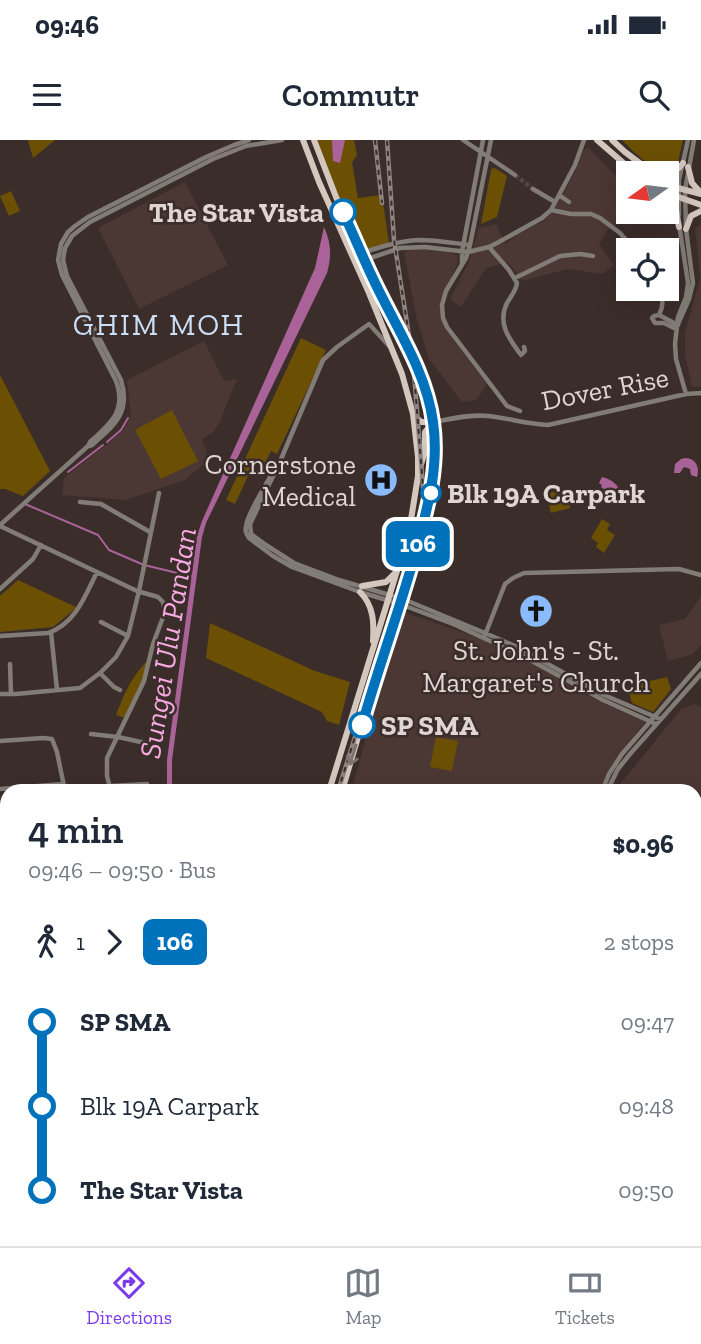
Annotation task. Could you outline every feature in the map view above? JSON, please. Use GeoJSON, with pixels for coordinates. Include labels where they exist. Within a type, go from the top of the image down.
{"type":"FeatureCollection","features":[{"type":"Feature","properties":{"kind":"main road"},"geometry":{"type":"LineString","coordinates":[[303,140],[402,374],[413,414],[418,477]]}},
{"type":"Feature","properties":{"kind":"main road"},"geometry":{"type":"LineString","coordinates":[[314,140],[336,197],[416,364],[433,422],[435,452],[428,506],[344,784]]}},
{"type":"Feature","properties":{"kind":"main road"},"geometry":{"type":"LineString","coordinates":[[597,140],[621,161]]}},
{"type":"Feature","properties":{"kind":"main road"},"geometry":{"type":"LineString","coordinates":[[612,140],[637,161]]}},
{"type":"Feature","properties":{"kind":"main road"},"geometry":{"type":"LineString","coordinates":[[679,168],[686,165],[692,184],[701,193]]}},
{"type":"Feature","properties":{"kind":"main road"},"geometry":{"type":"LineString","coordinates":[[679,188],[701,193]]}},
{"type":"Feature","properties":{"kind":"main road"},"geometry":{"type":"LineString","coordinates":[[679,198],[701,208],[683,228]]}},
{"type":"Feature","properties":{"kind":"main road"},"geometry":{"type":"LineString","coordinates":[[679,218],[683,228]]}},
{"type":"Feature","properties":{"kind":"main road"},"geometry":{"type":"LineString","coordinates":[[413,414],[421,422],[433,422]]}},
{"type":"Feature","properties":{"kind":"main road"},"geometry":{"type":"LineString","coordinates":[[332,784],[398,571],[424,455],[425,432],[433,422]]}},
{"type":"Feature","properties":{"kind":"main road"},"geometry":{"type":"LineString","coordinates":[[373,650],[373,615],[361,589],[386,582],[398,571]]}},
{"type":"Feature","properties":{"kind":"street"},"geometry":{"type":"LineString","coordinates":[[109,784],[107,758],[144,681],[153,644],[165,612],[163,602],[158,597],[139,591],[0,526],[117,421],[124,404],[121,380],[69,281],[61,260],[60,246],[68,232],[88,217],[206,157],[249,140]]}},
{"type":"Feature","properties":{"kind":"street"},"geometry":{"type":"LineString","coordinates":[[61,260],[72,236],[90,222],[213,159],[246,146],[282,140]]}},
{"type":"Feature","properties":{"kind":"street"},"geometry":{"type":"LineString","coordinates":[[463,140],[514,175]]}},
{"type":"Feature","properties":{"kind":"street"},"geometry":{"type":"LineString","coordinates":[[484,140],[464,244],[465,252],[462,264],[446,290],[442,305],[443,318],[507,406],[520,411]]}},
{"type":"Feature","properties":{"kind":"street"},"geometry":{"type":"LineString","coordinates":[[465,252],[470,245],[491,140]]}},
{"type":"Feature","properties":{"kind":"street"},"geometry":{"type":"LineString","coordinates":[[364,256],[412,246],[465,252],[489,247],[542,218],[551,210],[584,142],[590,140]]}},
{"type":"Feature","properties":{"kind":"street"},"geometry":{"type":"LineString","coordinates":[[686,394],[676,359],[678,317],[688,283],[682,189],[688,140]]}},
{"type":"Feature","properties":{"kind":"street"},"geometry":{"type":"LineString","coordinates":[[686,165],[694,140]]}},
{"type":"Feature","properties":{"kind":"street"},"geometry":{"type":"LineString","coordinates":[[533,189],[555,202]]}},
{"type":"Feature","properties":{"kind":"street"},"geometry":{"type":"LineString","coordinates":[[559,195],[569,202]]}},
{"type":"Feature","properties":{"kind":"street"},"geometry":{"type":"LineString","coordinates":[[551,210],[591,214],[603,219],[624,238]]}},
{"type":"Feature","properties":{"kind":"street"},"geometry":{"type":"LineString","coordinates":[[354,260],[389,244],[413,240],[470,245]]}},
{"type":"Feature","properties":{"kind":"street"},"geometry":{"type":"LineString","coordinates":[[489,247],[515,278],[517,286],[507,303],[502,320],[511,341],[521,355],[525,351],[524,347]]}},
{"type":"Feature","properties":{"kind":"street"},"geometry":{"type":"LineString","coordinates":[[515,278],[560,256],[593,256]]}},
{"type":"Feature","properties":{"kind":"street"},"geometry":{"type":"LineString","coordinates":[[659,315],[663,301]]}},
{"type":"Feature","properties":{"kind":"street"},"geometry":{"type":"LineString","coordinates":[[659,315],[677,327]]}},
{"type":"Feature","properties":{"kind":"street"},"geometry":{"type":"LineString","coordinates":[[659,315],[653,317],[653,322],[677,327]]}},
{"type":"Feature","properties":{"kind":"street"},"geometry":{"type":"LineString","coordinates":[[393,349],[369,324],[323,360],[279,462],[246,527],[249,538],[292,567],[401,601],[515,646],[653,721]]}},
{"type":"Feature","properties":{"kind":"street","name":"Dover Rise"},"geometry":{"type":"LineString","coordinates":[[433,422],[487,416],[548,425],[701,393]]}},
{"type":"Feature","properties":{"kind":"street"},"geometry":{"type":"LineString","coordinates":[[0,694],[80,688],[116,657],[128,636],[159,493]]}},
{"type":"Feature","properties":{"kind":"street"},"geometry":{"type":"LineString","coordinates":[[80,502],[101,504],[150,532]]}},
{"type":"Feature","properties":{"kind":"street"},"geometry":{"type":"LineString","coordinates":[[0,589],[33,559],[41,545]]}},
{"type":"Feature","properties":{"kind":"street"},"geometry":{"type":"LineString","coordinates":[[484,635],[505,584],[524,573],[679,569],[701,575]]}},
{"type":"Feature","properties":{"kind":"street"},"geometry":{"type":"LineString","coordinates":[[0,636],[51,632],[79,609],[97,572]]}},
{"type":"Feature","properties":{"kind":"street"},"geometry":{"type":"LineString","coordinates":[[101,622],[128,636]]}},
{"type":"Feature","properties":{"kind":"street"},"geometry":{"type":"LineString","coordinates":[[51,632],[57,690]]}},
{"type":"Feature","properties":{"kind":"street"},"geometry":{"type":"LineString","coordinates":[[604,784],[614,764],[701,663]]}},
{"type":"Feature","properties":{"kind":"street"},"geometry":{"type":"LineString","coordinates":[[10,664],[11,694]]}},
{"type":"Feature","properties":{"kind":"street"},"geometry":{"type":"LineString","coordinates":[[100,673],[120,690]]}},
{"type":"Feature","properties":{"kind":"street"},"geometry":{"type":"LineString","coordinates":[[610,784],[618,769],[653,721],[660,719],[701,674]]}},
{"type":"Feature","properties":{"kind":"street"},"geometry":{"type":"LineString","coordinates":[[91,734],[150,744]]}},
{"type":"Feature","properties":{"kind":"street"},"geometry":{"type":"LineString","coordinates":[[0,741],[52,739],[63,784]]}},
{"type":"Feature","properties":{"kind":"shaded area"},"geometry":{"type":"Polygon","coordinates":[[[28,140],[55,140],[33,158],[28,140]]]}},
{"type":"Feature","properties":{"kind":"shaded area"},"geometry":{"type":"Polygon","coordinates":[[[314,140],[354,140],[357,155],[352,162],[358,198],[382,195],[389,244],[362,253],[314,140]]]}},
{"type":"Feature","properties":{"kind":"shaded area"},"geometry":{"type":"Polygon","coordinates":[[[332,140],[345,140],[340,163],[333,161],[332,140]]]}},
{"type":"Feature","properties":{"kind":"shaded area"},"geometry":{"type":"Polygon","coordinates":[[[622,140],[683,140],[678,161],[644,160],[622,140]]]}},
{"type":"Feature","properties":{"kind":"shaded area"},"geometry":{"type":"Polygon","coordinates":[[[588,147],[616,176],[618,224],[608,229],[599,244],[614,265],[603,274],[568,269],[522,281],[508,262],[486,268],[461,307],[450,299],[468,264],[479,228],[496,224],[505,244],[544,221],[556,207],[583,151],[588,147]]]}},
{"type":"Feature","properties":{"kind":"shaded area"},"geometry":{"type":"Polygon","coordinates":[[[495,168],[507,176],[497,217],[481,224],[491,169],[495,168]]]}},
{"type":"Feature","properties":{"kind":"shaded area"},"geometry":{"type":"Polygon","coordinates":[[[185,182],[228,265],[139,309],[98,228],[185,182]]]}},
{"type":"Feature","properties":{"kind":"shaded area"},"geometry":{"type":"Polygon","coordinates":[[[11,191],[20,211],[9,216],[0,196],[11,191]]]}},
{"type":"Feature","properties":{"kind":"shaded area"},"geometry":{"type":"Polygon","coordinates":[[[701,224],[701,387],[692,387],[685,354],[685,333],[700,279],[695,228],[701,224]]]}},
{"type":"Feature","properties":{"kind":"shaded area"},"geometry":{"type":"Polygon","coordinates":[[[324,227],[330,249],[327,273],[206,523],[202,537],[172,760],[172,784],[167,784],[167,760],[197,536],[315,268],[324,227]]]}},
{"type":"Feature","properties":{"kind":"shaded area"},"geometry":{"type":"Polygon","coordinates":[[[427,248],[457,255],[458,263],[442,298],[446,326],[487,384],[476,400],[462,402],[429,359],[417,320],[404,253],[407,250],[427,248]]]}},
{"type":"Feature","properties":{"kind":"shaded area"},"geometry":{"type":"Polygon","coordinates":[[[301,338],[326,350],[277,454],[271,451],[265,463],[256,459],[235,504],[226,500],[301,338]]]}},
{"type":"Feature","properties":{"kind":"shaded area"},"geometry":{"type":"Polygon","coordinates":[[[204,341],[224,381],[237,379],[219,424],[212,433],[202,439],[207,453],[205,463],[185,480],[126,500],[62,495],[64,478],[123,431],[131,416],[127,380],[204,341]]]}},
{"type":"Feature","properties":{"kind":"shaded area"},"geometry":{"type":"Polygon","coordinates":[[[0,375],[50,471],[23,496],[0,489],[0,375]]]}},
{"type":"Feature","properties":{"kind":"shaded area"},"geometry":{"type":"Polygon","coordinates":[[[172,410],[198,461],[161,479],[135,430],[172,410]]]}},
{"type":"Feature","properties":{"kind":"shaded area"},"geometry":{"type":"Polygon","coordinates":[[[686,458],[696,464],[697,477],[691,475],[690,469],[685,467],[680,473],[674,473],[675,464],[686,458]]]}},
{"type":"Feature","properties":{"kind":"shaded area"},"geometry":{"type":"Polygon","coordinates":[[[602,477],[617,486],[620,492],[619,500],[601,487],[599,483],[602,477]]]}},
{"type":"Feature","properties":{"kind":"shaded area"},"geometry":{"type":"Polygon","coordinates":[[[566,489],[570,508],[551,513],[546,494],[566,489]]]}},
{"type":"Feature","properties":{"kind":"shaded area"},"geometry":{"type":"Polygon","coordinates":[[[602,519],[610,524],[607,530],[615,535],[604,553],[596,547],[598,543],[591,538],[602,519]]]}},
{"type":"Feature","properties":{"kind":"shaded area"},"geometry":{"type":"Polygon","coordinates":[[[18,580],[76,607],[53,627],[0,632],[0,596],[18,580]]]}},
{"type":"Feature","properties":{"kind":"shaded area"},"geometry":{"type":"Polygon","coordinates":[[[701,596],[701,645],[693,654],[668,661],[659,625],[685,619],[701,596]]]}},
{"type":"Feature","properties":{"kind":"shaded area"},"geometry":{"type":"Polygon","coordinates":[[[404,612],[493,643],[582,693],[645,722],[614,762],[603,784],[353,784],[404,612]]]}},
{"type":"Feature","properties":{"kind":"shaded area"},"geometry":{"type":"Polygon","coordinates":[[[210,623],[315,671],[350,682],[339,725],[327,721],[322,712],[206,658],[210,623]]]}},
{"type":"Feature","properties":{"kind":"shaded area"},"geometry":{"type":"Polygon","coordinates":[[[150,658],[144,681],[125,718],[116,715],[130,684],[150,658]]]}},
{"type":"Feature","properties":{"kind":"shaded area"},"geometry":{"type":"Polygon","coordinates":[[[667,677],[671,689],[653,712],[632,703],[629,692],[646,682],[667,677]]]}},
{"type":"Feature","properties":{"kind":"shaded area"},"geometry":{"type":"Polygon","coordinates":[[[695,704],[701,707],[701,784],[621,784],[622,782],[681,709],[695,704]]]}},
{"type":"Feature","properties":{"kind":"shaded area"},"geometry":{"type":"Polygon","coordinates":[[[436,737],[458,741],[452,771],[430,767],[436,737]]]}},
{"type":"Feature","properties":{"kind":"waterway"},"geometry":{"type":"LineString","coordinates":[[107,442],[121,430],[128,418]]}},
{"type":"Feature","properties":{"kind":"waterway"},"geometry":{"type":"LineString","coordinates":[[68,472],[103,445]]}},
{"type":"Feature","properties":{"kind":"waterway","name":"Sungei Ulu Pandan"},"geometry":{"type":"LineString","coordinates":[[25,504],[98,535],[109,550],[144,565],[194,577]]}},
{"type":"Feature","properties":{"kind":"tunnel"},"geometry":{"type":"LineString","coordinates":[[515,175],[533,189]]}},
{"type":"Feature","properties":{"kind":"railway"},"geometry":{"type":"LineString","coordinates":[[375,140],[382,203]]}},
{"type":"Feature","properties":{"kind":"railway"},"geometry":{"type":"LineString","coordinates":[[340,784],[416,543],[424,499],[413,361],[394,240],[387,140]]}},
{"type":"Feature","properties":{"kind":"bus line","name":"106"},"geometry":{"type":"LineString","coordinates":[[343,212],[416,364],[432,417],[435,440],[428,506],[362,725]]}},
{"type":"Feature","properties":{"kind":"place","name":"The Star Vista"},"geometry":{"type":"Point","coordinates":[343,212]}},
{"type":"Feature","properties":{"kind":"place","name":"Cornerstone Medical"},"geometry":{"type":"Point","coordinates":[381,480]}},
{"type":"Feature","properties":{"kind":"place","name":"Blk 19A Carpark"},"geometry":{"type":"Point","coordinates":[431,493]}},
{"type":"Feature","properties":{"kind":"place","name":"St. John's - St. Margaret's Church"},"geometry":{"type":"Point","coordinates":[536,611]}},
{"type":"Feature","properties":{"kind":"place","name":"SP SMA"},"geometry":{"type":"Point","coordinates":[362,725]}},
{"type":"Feature","properties":{"kind":"district","name":"GHIM MOH"},"geometry":{"type":"Point","coordinates":[159,325]}}]}
